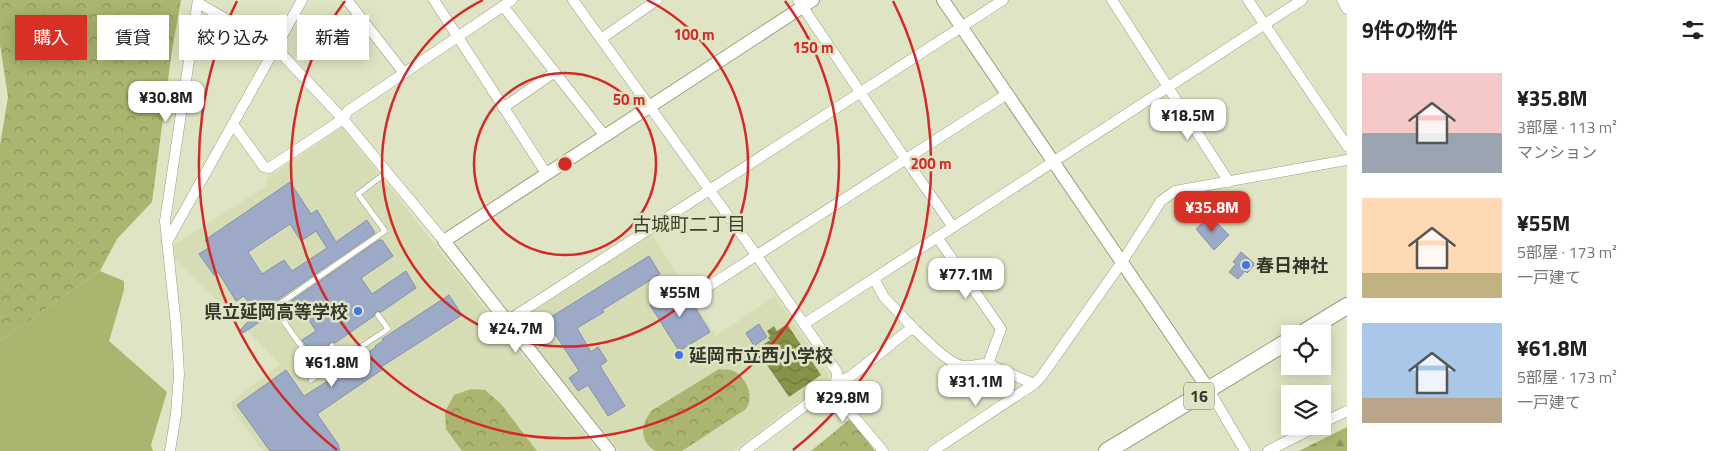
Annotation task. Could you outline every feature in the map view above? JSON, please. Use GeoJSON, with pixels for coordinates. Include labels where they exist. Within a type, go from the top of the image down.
{"type":"FeatureCollection","features":[{"type":"Feature","properties":{"kind":"main road"},"geometry":{"type":"LineString","coordinates":[[1316,325],[1347,306]]}},
{"type":"Feature","properties":{"kind":"main road","name":"16"},"geometry":{"type":"LineString","coordinates":[[1107,451],[1281,346]]}},
{"type":"Feature","properties":{"kind":"street"},"geometry":{"type":"LineString","coordinates":[[287,27],[302,0]]}},
{"type":"Feature","properties":{"kind":"street"},"geometry":{"type":"LineString","coordinates":[[347,0],[404,74]]}},
{"type":"Feature","properties":{"kind":"street"},"geometry":{"type":"LineString","coordinates":[[434,0],[546,174]]}},
{"type":"Feature","properties":{"kind":"street"},"geometry":{"type":"LineString","coordinates":[[233,124],[264,167],[269,168],[343,118],[348,111],[512,0]]}},
{"type":"Feature","properties":{"kind":"street"},"geometry":{"type":"LineString","coordinates":[[573,0],[648,107],[758,256],[837,372],[835,394],[883,451]]}},
{"type":"Feature","properties":{"kind":"street"},"geometry":{"type":"LineString","coordinates":[[601,39],[657,0]]}},
{"type":"Feature","properties":{"kind":"street"},"geometry":{"type":"LineString","coordinates":[[943,0],[1209,390],[1245,451]]}},
{"type":"Feature","properties":{"kind":"street"},"geometry":{"type":"LineString","coordinates":[[507,321],[1003,0]]}},
{"type":"Feature","properties":{"kind":"street"},"geometry":{"type":"LineString","coordinates":[[1112,0],[1229,182]]}},
{"type":"Feature","properties":{"kind":"street"},"geometry":{"type":"LineString","coordinates":[[1248,0],[1347,146]]}},
{"type":"Feature","properties":{"kind":"street"},"geometry":{"type":"LineString","coordinates":[[804,324],[1302,0]]}},
{"type":"Feature","properties":{"kind":"street"},"geometry":{"type":"LineString","coordinates":[[1342,0],[1347,9]]}},
{"type":"Feature","properties":{"kind":"street"},"geometry":{"type":"LineString","coordinates":[[170,451],[180,374],[164,221],[198,2],[220,15]]}},
{"type":"Feature","properties":{"kind":"street"},"geometry":{"type":"LineString","coordinates":[[444,241],[805,2],[906,160],[954,227]]}},
{"type":"Feature","properties":{"kind":"street"},"geometry":{"type":"LineString","coordinates":[[502,6],[604,135]]}},
{"type":"Feature","properties":{"kind":"street"},"geometry":{"type":"LineString","coordinates":[[166,243],[268,60]]}},
{"type":"Feature","properties":{"kind":"street"},"geometry":{"type":"LineString","coordinates":[[287,60],[343,118],[444,241],[609,451]]}},
{"type":"Feature","properties":{"kind":"street"},"geometry":{"type":"LineString","coordinates":[[503,108],[555,72]]}},
{"type":"Feature","properties":{"kind":"street"},"geometry":{"type":"LineString","coordinates":[[692,297],[1007,94]]}},
{"type":"Feature","properties":{"kind":"street"},"geometry":{"type":"LineString","coordinates":[[933,451],[1034,384],[1041,377],[1122,262],[1162,201],[1175,191],[1347,160]]}},
{"type":"Feature","properties":{"kind":"street"},"geometry":{"type":"LineString","coordinates":[[938,237],[1001,330],[988,364]]}},
{"type":"Feature","properties":{"kind":"street"},"geometry":{"type":"LineString","coordinates":[[874,279],[884,297],[915,330],[952,362],[962,366],[988,364],[1034,384]]}},
{"type":"Feature","properties":{"kind":"street"},"geometry":{"type":"LineString","coordinates":[[745,451],[835,383],[851,376],[910,330],[915,330]]}},
{"type":"Feature","properties":{"kind":"street"},"geometry":{"type":"LineString","coordinates":[[1331,419],[1347,411]]}},
{"type":"Feature","properties":{"kind":"street"},"geometry":{"type":"LineString","coordinates":[[1268,451],[1299,435]]}},
{"type":"Feature","properties":{"kind":"lane"},"geometry":{"type":"LineString","coordinates":[[320,374],[277,312],[278,305],[385,231],[358,194],[387,172]]}},
{"type":"Feature","properties":{"kind":"lane"},"geometry":{"type":"LineString","coordinates":[[311,380],[388,328],[378,315]]}},
{"type":"Feature","properties":{"kind":"lane"},"geometry":{"type":"LineString","coordinates":[[332,346],[342,360]]}},
{"type":"Feature","properties":{"kind":"shaded area","name":"県立延岡高等学校"},"geometry":{"type":"Polygon","coordinates":[[[342,127],[598,451],[263,451],[231,407],[232,402],[280,364],[175,258],[174,245],[266,186],[267,178],[342,127]]]}},
{"type":"Feature","properties":{"kind":"shaded area","name":"延岡市立西小学校"},"geometry":{"type":"Polygon","coordinates":[[[652,234],[716,336],[775,296],[829,374],[828,379],[734,451],[619,451],[515,321],[652,234]]]}},
{"type":"Feature","properties":{"kind":"green space"},"geometry":{"type":"Polygon","coordinates":[[[0,0],[181,0],[172,50],[152,202],[117,239],[100,271],[0,341],[0,145],[8,97],[0,45],[0,0]]]}},
{"type":"Feature","properties":{"kind":"green space"},"geometry":{"type":"Polygon","coordinates":[[[100,271],[124,281],[124,290],[109,341],[167,392],[151,445],[153,451],[0,451],[0,341],[100,271]]]}},
{"type":"Feature","properties":{"kind":"green space"},"geometry":{"type":"Polygon","coordinates":[[[719,369],[731,370],[745,381],[750,398],[746,409],[682,451],[655,451],[650,447],[646,442],[643,432],[645,422],[651,411],[719,369]]]}},
{"type":"Feature","properties":{"kind":"green space"},"geometry":{"type":"Polygon","coordinates":[[[471,389],[485,390],[501,404],[537,451],[462,451],[446,429],[445,412],[454,395],[471,389]]]}},
{"type":"Feature","properties":{"kind":"green space"},"geometry":{"type":"Polygon","coordinates":[[[850,419],[875,451],[811,451],[850,419]]]}},
{"type":"Feature","properties":{"kind":"green space"},"geometry":{"type":"Polygon","coordinates":[[[1347,427],[1347,451],[1299,451],[1347,427]]]}},
{"type":"Feature","properties":{"kind":"water"},"geometry":{"type":"Polygon","coordinates":[[[787,324],[821,375],[789,397],[756,349],[770,340],[767,331],[774,326],[777,331],[787,324]]]}},
{"type":"Feature","properties":{"kind":"building"},"geometry":{"type":"Polygon","coordinates":[[[290,182],[311,214],[317,210],[336,242],[367,220],[375,233],[276,301],[273,313],[243,333],[240,330],[256,314],[244,296],[236,301],[218,272],[214,275],[199,254],[210,247],[205,240],[290,182]],[[290,224],[248,252],[262,274],[284,260],[292,271],[327,248],[316,231],[301,241],[290,224]]]}},
{"type":"Feature","properties":{"kind":"building"},"geometry":{"type":"Polygon","coordinates":[[[1210,216],[1229,235],[1214,250],[1196,229],[1210,216]]]}},
{"type":"Feature","properties":{"kind":"building"},"geometry":{"type":"Polygon","coordinates":[[[379,240],[382,240],[393,256],[361,278],[372,294],[406,271],[416,288],[381,312],[376,311],[374,316],[335,343],[330,342],[328,347],[314,357],[302,340],[316,331],[305,314],[301,316],[291,301],[379,240]]]}},
{"type":"Feature","properties":{"kind":"building","name":"春日神社"},"geometry":{"type":"Polygon","coordinates":[[[1241,252],[1255,264],[1238,279],[1229,272],[1236,264],[1233,262],[1241,252]]]}},
{"type":"Feature","properties":{"kind":"building"},"geometry":{"type":"Polygon","coordinates":[[[649,256],[660,274],[577,328],[591,352],[598,347],[607,361],[600,366],[625,406],[608,416],[588,385],[578,391],[569,378],[579,371],[546,320],[649,256]]]}},
{"type":"Feature","properties":{"kind":"building"},"geometry":{"type":"Polygon","coordinates":[[[682,285],[687,293],[686,300],[693,304],[710,332],[679,351],[650,305],[682,285]]]}},
{"type":"Feature","properties":{"kind":"building"},"geometry":{"type":"Polygon","coordinates":[[[449,295],[462,315],[381,367],[383,369],[317,414],[338,444],[340,451],[270,451],[237,405],[286,370],[304,396],[334,377],[331,372],[349,360],[352,363],[376,347],[383,341],[382,339],[449,295]]]}},
{"type":"Feature","properties":{"kind":"building"},"geometry":{"type":"Polygon","coordinates":[[[759,324],[767,337],[754,346],[746,333],[759,324]]]}},
{"type":"Feature","properties":{"kind":"place","name":"春日神社"},"geometry":{"type":"Point","coordinates":[1246,265]}},
{"type":"Feature","properties":{"kind":"place","name":"県立延岡高等学校"},"geometry":{"type":"Point","coordinates":[358,311]}},
{"type":"Feature","properties":{"kind":"place","name":"延岡市立西小学校"},"geometry":{"type":"Point","coordinates":[679,355]}},
{"type":"Feature","properties":{"kind":"district","name":"古城町二丁目"},"geometry":{"type":"Point","coordinates":[689,223]}}]}
